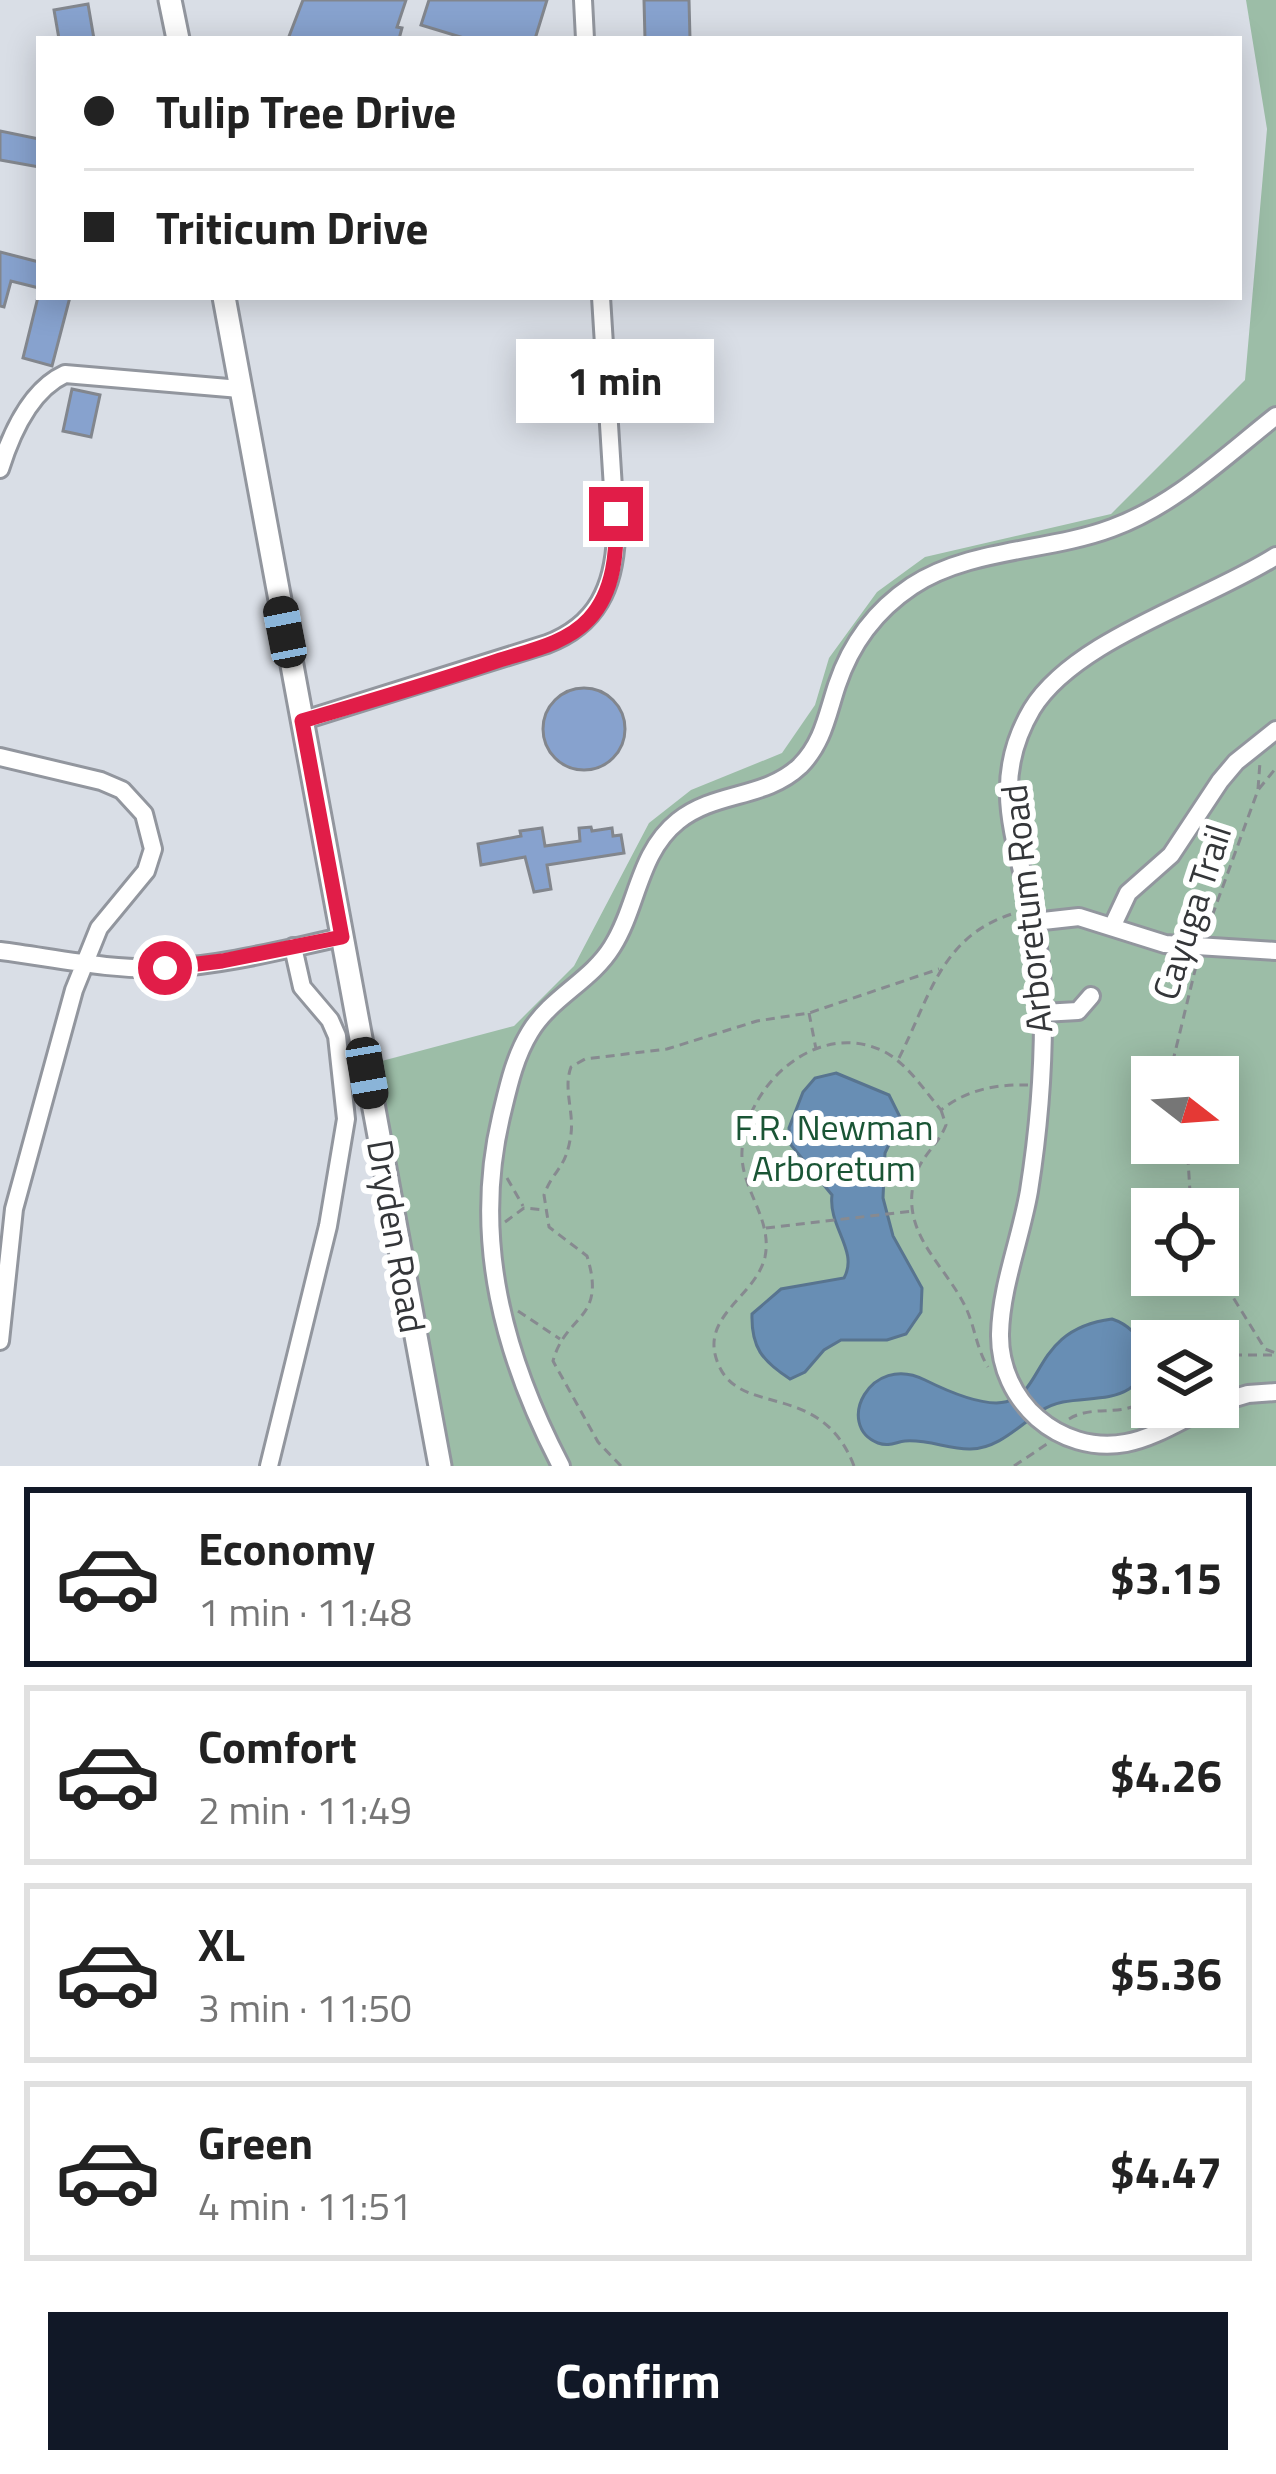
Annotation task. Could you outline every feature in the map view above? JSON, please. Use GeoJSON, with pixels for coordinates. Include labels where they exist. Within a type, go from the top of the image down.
{"type":"FeatureCollection","features":[{"type":"Feature","properties":{"kind":"main road"},"geometry":{"type":"LineString","coordinates":[[170,0],[177,36]]}},
{"type":"Feature","properties":{"kind":"main road","name":"Dryden Road"},"geometry":{"type":"LineString","coordinates":[[225,300],[440,1466]]}},
{"type":"Feature","properties":{"kind":"street"},"geometry":{"type":"LineString","coordinates":[[583,0],[585,36]]}},
{"type":"Feature","properties":{"kind":"street"},"geometry":{"type":"LineString","coordinates":[[302,721],[547,644],[579,628],[597,609],[611,575],[616,536],[601,300]]}},
{"type":"Feature","properties":{"kind":"street"},"geometry":{"type":"LineString","coordinates":[[0,469],[29,407],[65,374],[240,389]]}},
{"type":"Feature","properties":{"kind":"street"},"geometry":{"type":"LineString","coordinates":[[561,1466],[518,1376],[499,1306],[490,1223],[492,1170],[510,1079],[526,1039],[543,1014],[607,955],[623,930],[651,851],[694,809],[761,790],[797,769],[823,735],[851,651],[886,606],[916,584],[961,564],[1082,537],[1135,519],[1183,490],[1276,416]]}},
{"type":"Feature","properties":{"kind":"street","name":"Arboretum Road"},"geometry":{"type":"LineString","coordinates":[[1010,1382],[1000,1344],[1002,1315],[1028,1198],[1042,1086],[1043,1013],[1032,915],[1010,830],[1007,796],[1017,743],[1041,697],[1079,660],[1239,580],[1276,556]]}},
{"type":"Feature","properties":{"kind":"street"},"geometry":{"type":"LineString","coordinates":[[1112,927],[1128,893],[1172,855],[1220,781],[1276,730]]}},
{"type":"Feature","properties":{"kind":"street"},"geometry":{"type":"LineString","coordinates":[[0,757],[101,781],[130,796],[144,814],[153,840],[142,876],[100,928],[85,962],[18,1192],[0,1340]]}},
{"type":"Feature","properties":{"kind":"street"},"geometry":{"type":"LineString","coordinates":[[1032,915],[1079,917],[1145,940],[1276,951]]}},
{"type":"Feature","properties":{"kind":"street"},"geometry":{"type":"LineString","coordinates":[[0,951],[165,968],[342,937]]}},
{"type":"Feature","properties":{"kind":"street"},"geometry":{"type":"LineString","coordinates":[[268,1466],[328,1226],[346,1119],[337,1036],[330,1020],[302,987],[293,947]]}},
{"type":"Feature","properties":{"kind":"street"},"geometry":{"type":"LineString","coordinates":[[1043,1013],[1078,1011],[1091,996]]}},
{"type":"Feature","properties":{"kind":"street"},"geometry":{"type":"LineString","coordinates":[[1010,1382],[1042,1422],[1069,1438],[1090,1444],[1124,1443],[1159,1428]]}},
{"type":"Feature","properties":{"kind":"street"},"geometry":{"type":"LineString","coordinates":[[1239,1397],[1276,1392]]}},
{"type":"Feature","properties":{"kind":"path","name":"Cayuga Trail"},"geometry":{"type":"LineString","coordinates":[[1174,1056],[1202,947],[1258,790],[1276,768]]}},
{"type":"Feature","properties":{"kind":"path"},"geometry":{"type":"LineString","coordinates":[[898,1060],[939,970],[962,942],[995,919],[1032,915]]}},
{"type":"Feature","properties":{"kind":"path"},"geometry":{"type":"LineString","coordinates":[[621,1466],[598,1442],[555,1369],[554,1354],[586,1313],[593,1287],[587,1256],[552,1233],[546,1210],[546,1187],[565,1164],[572,1116],[568,1074],[576,1063],[667,1049],[757,1021],[809,1012],[939,970]]}},
{"type":"Feature","properties":{"kind":"path"},"geometry":{"type":"LineString","coordinates":[[809,1012],[817,1050]]}},
{"type":"Feature","properties":{"kind":"path"},"geometry":{"type":"LineString","coordinates":[[854,1466],[848,1449],[830,1426],[806,1408],[752,1395],[732,1383],[720,1367],[715,1344],[716,1325],[758,1276],[764,1261],[766,1228],[741,1166],[746,1122],[771,1079],[817,1050],[850,1043],[881,1050],[898,1060],[946,1117],[942,1134],[924,1154],[914,1177],[920,1238],[968,1312],[981,1356],[1010,1382]]}},
{"type":"Feature","properties":{"kind":"path"},"geometry":{"type":"LineString","coordinates":[[940,1110],[956,1098],[986,1088],[1042,1086]]}},
{"type":"Feature","properties":{"kind":"path"},"geometry":{"type":"LineString","coordinates":[[492,1170],[509,1180],[524,1208]]}},
{"type":"Feature","properties":{"kind":"path"},"geometry":{"type":"LineString","coordinates":[[490,1223],[502,1225],[524,1208],[546,1210]]}},
{"type":"Feature","properties":{"kind":"path"},"geometry":{"type":"LineString","coordinates":[[766,1228],[915,1211]]}},
{"type":"Feature","properties":{"kind":"path"},"geometry":{"type":"LineString","coordinates":[[1232,1296],[1265,1349],[1276,1354]]}},
{"type":"Feature","properties":{"kind":"path"},"geometry":{"type":"LineString","coordinates":[[499,1306],[508,1304],[561,1340]]}},
{"type":"Feature","properties":{"kind":"path"},"geometry":{"type":"LineString","coordinates":[[1239,1355],[1276,1354]]}},
{"type":"Feature","properties":{"kind":"green space","name":"F.R. Newman Arboretum"},"geometry":{"type":"Polygon","coordinates":[[[1246,0],[1276,0],[1276,1466],[452,1466],[378,1062],[514,1026],[574,966],[649,823],[691,790],[782,753],[815,705],[829,658],[877,592],[925,557],[1111,514],[1245,380],[1267,129],[1246,0]]]}},
{"type":"Feature","properties":{"kind":"water"},"geometry":{"type":"Polygon","coordinates":[[[836,1073],[889,1095],[901,1119],[885,1153],[883,1198],[893,1236],[922,1288],[921,1312],[906,1334],[887,1340],[841,1340],[790,1379],[760,1352],[752,1314],[781,1289],[844,1278],[848,1268],[832,1195],[791,1145],[789,1128],[803,1092],[815,1078],[836,1073]]]}},
{"type":"Feature","properties":{"kind":"water"},"geometry":{"type":"Polygon","coordinates":[[[1112,1319],[1131,1330],[1129,1389],[1051,1406],[999,1441],[979,1448],[913,1441],[882,1444],[865,1434],[859,1422],[864,1395],[888,1376],[905,1374],[970,1399],[1000,1403],[1019,1396],[1056,1345],[1078,1329],[1112,1319]]]}},
{"type":"Feature","properties":{"kind":"building"},"geometry":{"type":"Polygon","coordinates":[[[303,0],[406,0],[397,27],[402,28],[400,36],[289,36],[303,0]]]}},
{"type":"Feature","properties":{"kind":"building"},"geometry":{"type":"Polygon","coordinates":[[[429,0],[547,0],[536,36],[457,36],[421,25],[429,0]]]}},
{"type":"Feature","properties":{"kind":"building"},"geometry":{"type":"Polygon","coordinates":[[[644,0],[689,0],[690,36],[645,36],[644,0]]]}},
{"type":"Feature","properties":{"kind":"building"},"geometry":{"type":"Polygon","coordinates":[[[88,4],[93,36],[58,36],[54,10],[88,4]]]}},
{"type":"Feature","properties":{"kind":"building"},"geometry":{"type":"Polygon","coordinates":[[[0,131],[36,138],[36,166],[0,160],[0,131]]]}},
{"type":"Feature","properties":{"kind":"building"},"geometry":{"type":"Polygon","coordinates":[[[0,252],[36,261],[36,287],[11,281],[4,307],[0,306],[0,252]]]}},
{"type":"Feature","properties":{"kind":"building"},"geometry":{"type":"Polygon","coordinates":[[[37,300],[69,300],[52,366],[23,358],[37,300]]]}},
{"type":"Feature","properties":{"kind":"building"},"geometry":{"type":"Polygon","coordinates":[[[72,389],[100,395],[91,437],[63,431],[72,389]]]}},
{"type":"Feature","properties":{"kind":"building"},"geometry":{"type":"Polygon","coordinates":[[[584,688],[613,700],[625,729],[613,758],[584,770],[555,758],[543,729],[555,700],[584,688]]]}},
{"type":"Feature","properties":{"kind":"building"},"geometry":{"type":"Polygon","coordinates":[[[591,827],[592,831],[612,828],[613,836],[621,835],[624,853],[547,865],[551,889],[534,892],[525,857],[481,865],[478,844],[542,828],[545,846],[580,841],[579,828],[591,827]]]}},
{"type":"Feature","properties":{"kind":"route"},"geometry":{"type":"LineString","coordinates":[[165,968],[342,937],[302,721],[462,674],[579,628],[606,594],[615,555],[616,514]]}}]}
